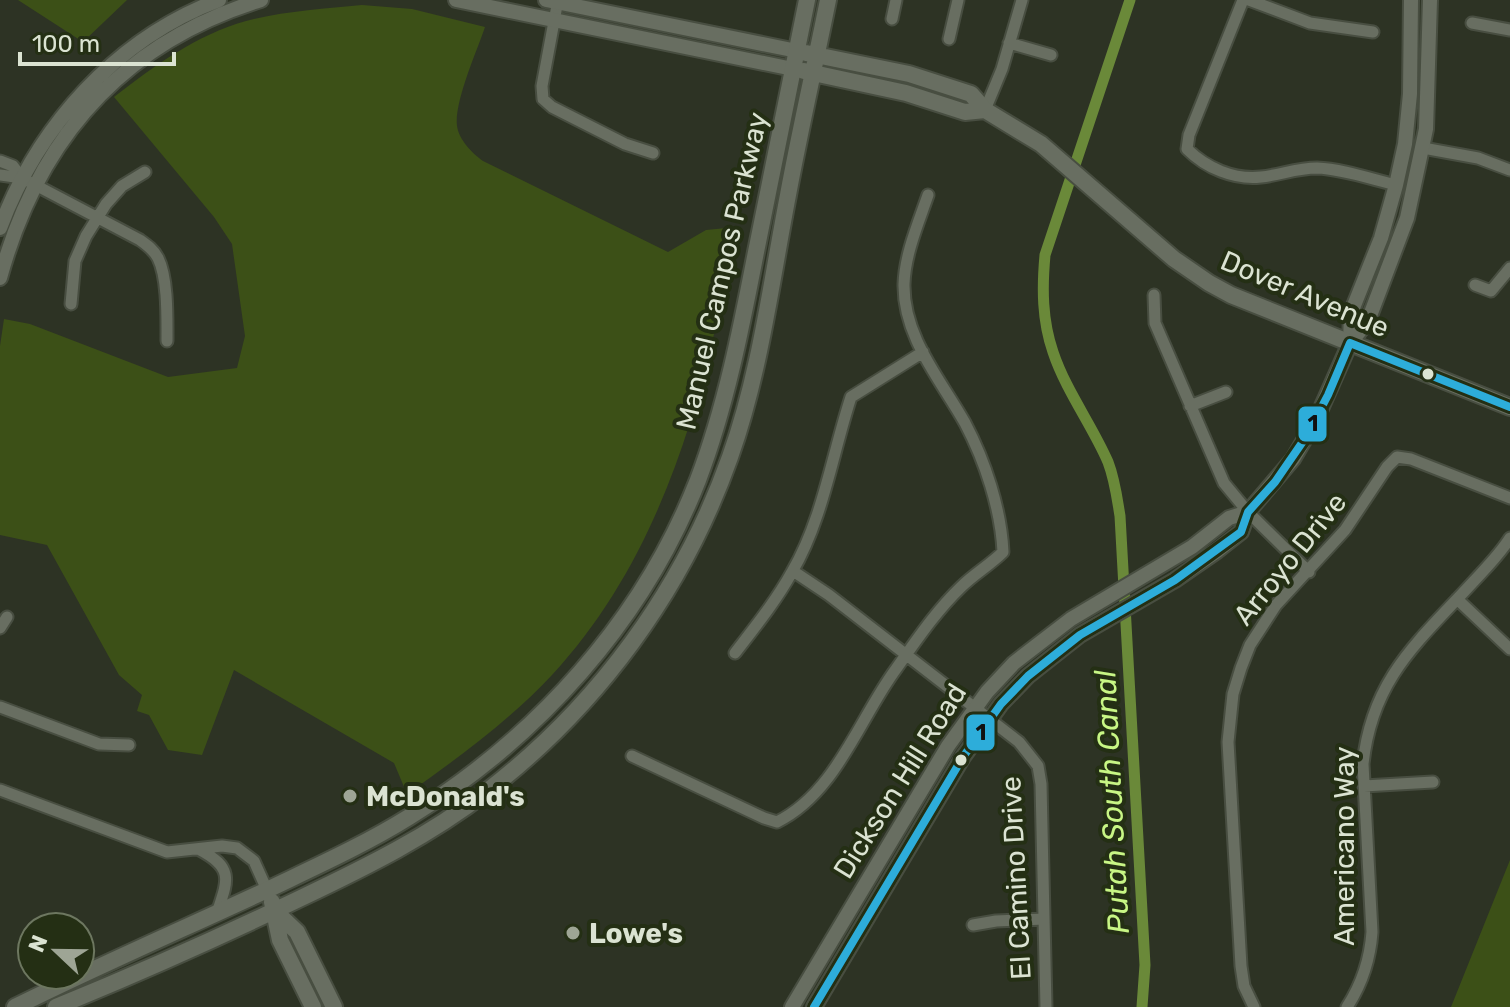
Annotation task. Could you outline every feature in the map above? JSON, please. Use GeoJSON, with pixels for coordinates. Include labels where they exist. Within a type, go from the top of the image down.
{"type":"FeatureCollection","features":[{"type":"Feature","properties":{"kind":"main road","name":"Manuel Campos Parkway"},"geometry":{"type":"LineString","coordinates":[[15,1007],[369,841],[411,816],[471,775],[531,724],[593,658],[642,589],[690,497],[720,415],[733,365],[807,0]]}},
{"type":"Feature","properties":{"kind":"main road","name":"Manuel Campos Parkway"},"geometry":{"type":"LineString","coordinates":[[56,1007],[128,979],[275,911],[401,848],[455,814],[505,777],[546,741],[595,690],[637,636],[661,601],[698,534],[716,494],[741,422],[765,321],[828,0]]}},
{"type":"Feature","properties":{"kind":"main road","name":"Dover Avenue"},"geometry":{"type":"LineString","coordinates":[[797,51],[909,74],[971,94],[985,110],[1020,129],[1080,176],[1174,259],[1209,283],[1231,295],[1510,407]]}},
{"type":"Feature","properties":{"kind":"main road","name":"Dover Avenue"},"geometry":{"type":"LineString","coordinates":[[793,69],[906,93],[965,112],[985,110]]}},
{"type":"Feature","properties":{"kind":"main road"},"geometry":{"type":"LineString","coordinates":[[267,890],[275,911],[280,940],[313,1007]]}},
{"type":"Feature","properties":{"kind":"main road"},"geometry":{"type":"LineString","coordinates":[[275,911],[297,932],[334,1007]]}},
{"type":"Feature","properties":{"kind":"street"},"geometry":{"type":"LineString","coordinates":[[0,228],[60,118],[134,46],[182,16],[219,0]]}},
{"type":"Feature","properties":{"kind":"street"},"geometry":{"type":"LineString","coordinates":[[0,278],[28,181],[118,77],[188,29],[261,0]]}},
{"type":"Feature","properties":{"kind":"street"},"geometry":{"type":"LineString","coordinates":[[456,0],[793,69]]}},
{"type":"Feature","properties":{"kind":"street"},"geometry":{"type":"LineString","coordinates":[[892,19],[896,0]]}},
{"type":"Feature","properties":{"kind":"street"},"geometry":{"type":"LineString","coordinates":[[949,39],[958,0]]}},
{"type":"Feature","properties":{"kind":"street"},"geometry":{"type":"LineString","coordinates":[[985,110],[997,83],[1022,0]]}},
{"type":"Feature","properties":{"kind":"street"},"geometry":{"type":"LineString","coordinates":[[1373,32],[1310,23],[1246,0],[1189,135],[1187,149],[1226,174],[1259,177],[1315,168],[1396,185]]}},
{"type":"Feature","properties":{"kind":"street","name":"Dickson Hill Road"},"geometry":{"type":"LineString","coordinates":[[1350,343],[1351,313],[1381,238],[1396,185],[1407,125],[1411,0]]}},
{"type":"Feature","properties":{"kind":"street","name":"Dickson Hill Road"},"geometry":{"type":"LineString","coordinates":[[814,1007],[963,757],[989,719],[1053,654],[1201,563],[1241,532],[1248,512],[1300,448],[1328,395],[1350,343],[1368,321],[1398,245],[1414,191],[1429,95],[1430,0]]}},
{"type":"Feature","properties":{"kind":"street"},"geometry":{"type":"LineString","coordinates":[[653,153],[625,144],[552,107],[543,99],[542,86],[555,20],[554,1],[797,51]]}},
{"type":"Feature","properties":{"kind":"street"},"geometry":{"type":"LineString","coordinates":[[1472,23],[1510,30]]}},
{"type":"Feature","properties":{"kind":"street"},"geometry":{"type":"LineString","coordinates":[[1009,43],[1051,55]]}},
{"type":"Feature","properties":{"kind":"street"},"geometry":{"type":"LineString","coordinates":[[1423,148],[1478,158],[1510,170]]}},
{"type":"Feature","properties":{"kind":"street"},"geometry":{"type":"LineString","coordinates":[[0,161],[13,166],[28,181]]}},
{"type":"Feature","properties":{"kind":"street"},"geometry":{"type":"LineString","coordinates":[[71,304],[75,261],[98,218],[122,186],[145,172]]}},
{"type":"Feature","properties":{"kind":"street"},"geometry":{"type":"LineString","coordinates":[[0,175],[28,181],[151,248],[158,259],[167,316],[167,341]]}},
{"type":"Feature","properties":{"kind":"street"},"geometry":{"type":"LineString","coordinates":[[632,756],[777,822],[790,816],[826,780],[906,654],[958,590],[1003,552],[999,519],[979,455],[914,335],[907,312],[904,287],[909,252],[928,195]]}},
{"type":"Feature","properties":{"kind":"street"},"geometry":{"type":"LineString","coordinates":[[1475,285],[1491,291],[1510,268]]}},
{"type":"Feature","properties":{"kind":"street"},"geometry":{"type":"LineString","coordinates":[[1154,295],[1155,323],[1224,483],[1248,512],[1309,572]]}},
{"type":"Feature","properties":{"kind":"street"},"geometry":{"type":"LineString","coordinates":[[735,653],[793,571],[816,519],[851,397],[923,352]]}},
{"type":"Feature","properties":{"kind":"street"},"geometry":{"type":"LineString","coordinates":[[1190,406],[1226,392]]}},
{"type":"Feature","properties":{"kind":"street","name":"Arroyo Drive"},"geometry":{"type":"LineString","coordinates":[[1254,1007],[1244,986],[1241,966],[1228,742],[1233,694],[1250,645],[1276,605],[1309,572],[1362,508],[1387,467],[1397,457],[1411,459],[1510,498]]}},
{"type":"Feature","properties":{"kind":"street","name":"Dickson Hill Road"},"geometry":{"type":"LineString","coordinates":[[792,1007],[948,746],[975,707],[1014,663],[1042,640],[1192,547],[1229,518],[1248,512]]}},
{"type":"Feature","properties":{"kind":"street","name":"Americano Way"},"geometry":{"type":"LineString","coordinates":[[1347,1007],[1365,973],[1371,942],[1365,740],[1377,700],[1398,664],[1510,538]]}},
{"type":"Feature","properties":{"kind":"street","name":"El Camino Drive"},"geometry":{"type":"LineString","coordinates":[[793,571],[829,595],[1019,742],[1038,766],[1041,784],[1046,1007]]}},
{"type":"Feature","properties":{"kind":"street"},"geometry":{"type":"LineString","coordinates":[[1457,599],[1510,649]]}},
{"type":"Feature","properties":{"kind":"street"},"geometry":{"type":"LineString","coordinates":[[0,628],[7,617]]}},
{"type":"Feature","properties":{"kind":"street"},"geometry":{"type":"LineString","coordinates":[[0,707],[99,744],[129,745]]}},
{"type":"Feature","properties":{"kind":"street"},"geometry":{"type":"LineString","coordinates":[[1364,786],[1433,782]]}},
{"type":"Feature","properties":{"kind":"street"},"geometry":{"type":"LineString","coordinates":[[0,790],[158,849],[178,853],[222,846],[243,852],[254,861],[267,890]]}},
{"type":"Feature","properties":{"kind":"street"},"geometry":{"type":"LineString","coordinates":[[199,850],[218,861],[227,874],[217,913]]}},
{"type":"Feature","properties":{"kind":"street"},"geometry":{"type":"LineString","coordinates":[[973,925],[1044,919]]}},
{"type":"Feature","properties":{"kind":"green space"},"geometry":{"type":"Polygon","coordinates":[[[18,0],[127,0],[83,42],[18,0]]]}},
{"type":"Feature","properties":{"kind":"green space"},"geometry":{"type":"Polygon","coordinates":[[[362,5],[412,9],[485,27],[462,90],[457,116],[460,136],[483,161],[668,252],[706,230],[737,227],[724,294],[689,426],[655,515],[634,558],[583,638],[536,692],[464,753],[407,794],[394,763],[234,670],[202,755],[168,750],[149,715],[137,711],[142,695],[119,675],[47,545],[0,535],[0,346],[4,319],[30,324],[168,377],[237,368],[245,336],[232,244],[214,217],[114,97],[176,53],[228,27],[274,15],[362,5]]]}},
{"type":"Feature","properties":{"kind":"green space"},"geometry":{"type":"Polygon","coordinates":[[[1510,860],[1510,1007],[1451,1007],[1510,860]]]}},
{"type":"Feature","properties":{"kind":"waterway","name":"Putah South Canal"},"geometry":{"type":"LineString","coordinates":[[1130,0],[1045,255],[1043,292],[1053,352],[1108,462],[1120,516],[1145,965],[1142,1007]]}},
{"type":"Feature","properties":{"kind":"transit line","name":"1"},"geometry":{"type":"LineString","coordinates":[[814,1007],[963,757],[1001,704],[1028,676],[1080,635],[1175,580],[1241,532],[1248,512],[1275,482],[1306,437],[1350,343],[1510,407]]}},
{"type":"Feature","properties":{"kind":"place","name":"McDonald's"},"geometry":{"type":"Point","coordinates":[350,796]}},
{"type":"Feature","properties":{"kind":"place","name":"Lowe's"},"geometry":{"type":"Point","coordinates":[573,933]}}]}
